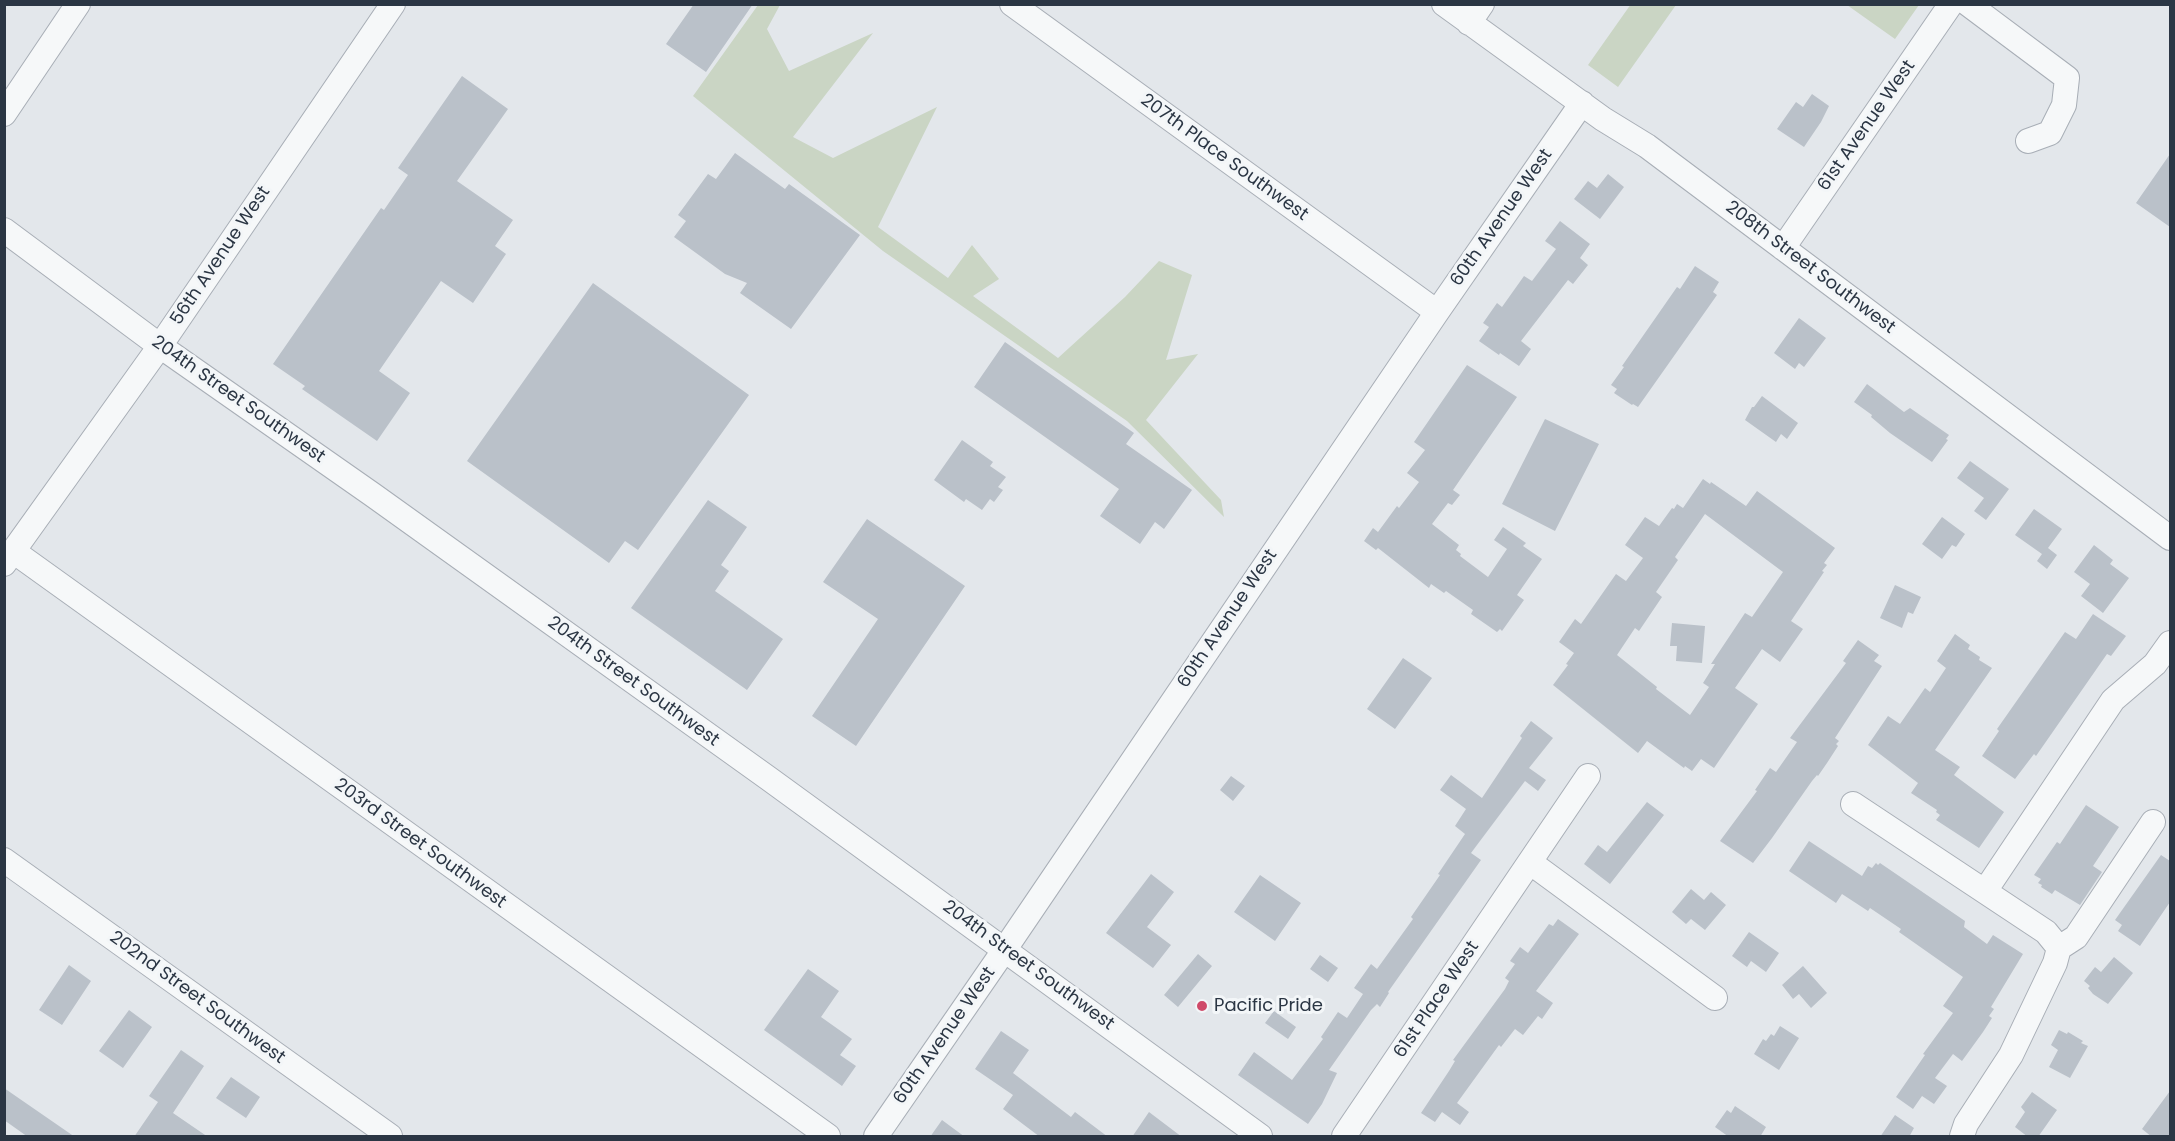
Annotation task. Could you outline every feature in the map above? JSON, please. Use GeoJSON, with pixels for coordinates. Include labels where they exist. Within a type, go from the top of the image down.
{"type":"FeatureCollection","features":[{"type":"Feature","properties":{"kind":"street"},"geometry":{"type":"LineString","coordinates":[[4,114],[78,4]]}},
{"type":"Feature","properties":{"kind":"street","name":"56th Avenue West"},"geometry":{"type":"LineString","coordinates":[[9,557],[160,346],[393,4]]}},
{"type":"Feature","properties":{"kind":"street","name":"207th Place Southwest"},"geometry":{"type":"LineString","coordinates":[[1012,4],[1437,312]]}},
{"type":"Feature","properties":{"kind":"street","name":"208th Street Southwest"},"geometry":{"type":"LineString","coordinates":[[1444,4],[1475,14],[1603,119],[1647,146],[2170,538]]}},
{"type":"Feature","properties":{"kind":"street","name":"61st Avenue West"},"geometry":{"type":"LineString","coordinates":[[1783,249],[1951,4]]}},
{"type":"Feature","properties":{"kind":"street"},"geometry":{"type":"LineString","coordinates":[[1968,4],[2067,78],[2064,105],[2050,133],[2028,141]]}},
{"type":"Feature","properties":{"kind":"street","name":"60th Avenue West"},"geometry":{"type":"LineString","coordinates":[[876,1137],[1437,312],[1582,103]]}},
{"type":"Feature","properties":{"kind":"street","name":"204th Street Southwest"},"geometry":{"type":"LineString","coordinates":[[4,230],[160,346],[364,488],[1005,949],[1260,1137]]}},
{"type":"Feature","properties":{"kind":"street","name":"203rd Street Southwest"},"geometry":{"type":"LineString","coordinates":[[9,557],[828,1137]]}},
{"type":"Feature","properties":{"kind":"street"},"geometry":{"type":"LineString","coordinates":[[1985,891],[2114,700],[2155,664],[2170,643]]}},
{"type":"Feature","properties":{"kind":"street","name":"61st Place West"},"geometry":{"type":"LineString","coordinates":[[1344,1137],[1588,777]]}},
{"type":"Feature","properties":{"kind":"street"},"geometry":{"type":"LineString","coordinates":[[1853,804],[2046,932],[2059,948]]}},
{"type":"Feature","properties":{"kind":"street"},"geometry":{"type":"LineString","coordinates":[[1962,1137],[1966,1124],[2011,1055],[2055,963],[2059,948],[2076,937],[2153,822]]}},
{"type":"Feature","properties":{"kind":"street","name":"202nd Street Southwest"},"geometry":{"type":"LineString","coordinates":[[4,860],[390,1137]]}},
{"type":"Feature","properties":{"kind":"street"},"geometry":{"type":"LineString","coordinates":[[1530,863],[1715,998]]}},
{"type":"Feature","properties":{"kind":"green space"},"geometry":{"type":"Polygon","coordinates":[[[1631,4],[1676,5],[1618,87],[1588,65],[1631,4]]]}},
{"type":"Feature","properties":{"kind":"green space"},"geometry":{"type":"Polygon","coordinates":[[[758,5],[780,5],[767,29],[789,71],[873,33],[793,137],[833,158],[937,107],[878,227],[948,278],[972,245],[999,279],[973,296],[1058,358],[1125,297],[1159,261],[1192,275],[1166,360],[1198,354],[1146,420],[1221,500],[1224,517],[1127,421],[883,251],[693,96],[758,5]]]}},
{"type":"Feature","properties":{"kind":"green space"},"geometry":{"type":"Polygon","coordinates":[[[1847,5],[1919,5],[1895,39],[1847,5]]]}},
{"type":"Feature","properties":{"kind":"building"},"geometry":{"type":"Polygon","coordinates":[[[694,4],[753,4],[706,72],[666,44],[694,4]]]}},
{"type":"Feature","properties":{"kind":"building"},"geometry":{"type":"Polygon","coordinates":[[[462,76],[508,109],[457,181],[513,220],[495,246],[506,254],[473,303],[441,281],[379,371],[410,393],[377,441],[302,389],[305,386],[273,364],[381,208],[384,210],[408,175],[398,168],[462,76]]]}},
{"type":"Feature","properties":{"kind":"building"},"geometry":{"type":"Polygon","coordinates":[[[1812,94],[1829,106],[1804,147],[1777,129],[1796,102],[1803,107],[1812,94]]]}},
{"type":"Feature","properties":{"kind":"building"},"geometry":{"type":"Polygon","coordinates":[[[735,153],[785,189],[789,184],[860,235],[791,329],[740,293],[747,283],[725,274],[674,237],[686,221],[678,215],[708,174],[716,179],[735,153]]]}},
{"type":"Feature","properties":{"kind":"building"},"geometry":{"type":"Polygon","coordinates":[[[2170,154],[2170,227],[2136,203],[2170,154]]]}},
{"type":"Feature","properties":{"kind":"building"},"geometry":{"type":"Polygon","coordinates":[[[1608,174],[1624,187],[1600,219],[1574,199],[1588,181],[1597,188],[1608,174]]]}},
{"type":"Feature","properties":{"kind":"building"},"geometry":{"type":"Polygon","coordinates":[[[1560,221],[1590,244],[1580,258],[1588,265],[1573,284],[1568,280],[1521,341],[1531,349],[1519,366],[1479,341],[1489,327],[1483,323],[1497,303],[1502,307],[1524,276],[1532,281],[1556,249],[1545,241],[1560,221]]]}},
{"type":"Feature","properties":{"kind":"building"},"geometry":{"type":"Polygon","coordinates":[[[1695,266],[1719,282],[1713,292],[1717,295],[1638,407],[1632,405],[1614,393],[1617,389],[1611,385],[1677,287],[1680,289],[1695,266]]]}},
{"type":"Feature","properties":{"kind":"building"},"geometry":{"type":"Polygon","coordinates":[[[593,283],[749,395],[638,550],[625,541],[609,563],[467,461],[593,283]]]}},
{"type":"Feature","properties":{"kind":"building"},"geometry":{"type":"Polygon","coordinates":[[[1799,318],[1826,338],[1804,367],[1799,363],[1795,369],[1774,353],[1799,318]]]}},
{"type":"Feature","properties":{"kind":"building"},"geometry":{"type":"Polygon","coordinates":[[[1005,342],[1134,433],[1126,444],[1192,490],[1164,529],[1155,522],[1140,544],[1100,516],[1119,489],[974,387],[1005,342]]]}},
{"type":"Feature","properties":{"kind":"building"},"geometry":{"type":"Polygon","coordinates":[[[1467,365],[1517,397],[1453,490],[1460,495],[1452,505],[1448,503],[1432,524],[1459,545],[1456,550],[1461,554],[1460,556],[1488,577],[1507,549],[1494,540],[1503,527],[1526,543],[1523,546],[1542,559],[1517,595],[1524,600],[1502,631],[1500,629],[1497,632],[1471,614],[1473,610],[1446,591],[1444,593],[1431,584],[1429,588],[1378,548],[1376,550],[1364,541],[1373,528],[1378,532],[1419,482],[1407,473],[1425,450],[1414,442],[1467,365]]]}},
{"type":"Feature","properties":{"kind":"building"},"geometry":{"type":"Polygon","coordinates":[[[1867,384],[1904,412],[1910,408],[1949,435],[1946,439],[1948,440],[1932,462],[1890,433],[1871,417],[1872,415],[1854,402],[1867,384]]]}},
{"type":"Feature","properties":{"kind":"building"},"geometry":{"type":"Polygon","coordinates":[[[1762,396],[1798,423],[1787,439],[1781,434],[1776,442],[1745,420],[1752,407],[1762,396]]]}},
{"type":"Feature","properties":{"kind":"building"},"geometry":{"type":"Polygon","coordinates":[[[1545,419],[1599,444],[1555,531],[1502,504],[1545,419]]]}},
{"type":"Feature","properties":{"kind":"building"},"geometry":{"type":"Polygon","coordinates":[[[962,440],[993,462],[990,466],[1006,477],[998,487],[1003,490],[994,502],[990,499],[982,510],[966,499],[964,502],[934,480],[962,440]]]}},
{"type":"Feature","properties":{"kind":"building"},"geometry":{"type":"Polygon","coordinates":[[[1970,461],[2009,489],[1986,520],[1974,511],[1984,498],[1957,478],[1970,461]]]}},
{"type":"Feature","properties":{"kind":"building"},"geometry":{"type":"Polygon","coordinates":[[[1703,479],[1746,506],[1757,491],[1835,548],[1824,563],[1827,565],[1822,571],[1824,572],[1791,621],[1803,629],[1780,662],[1762,649],[1735,688],[1758,704],[1714,768],[1701,759],[1692,771],[1685,766],[1684,768],[1647,741],[1638,753],[1553,685],[1574,653],[1559,642],[1575,619],[1581,624],[1616,574],[1626,581],[1643,558],[1625,545],[1645,517],[1659,526],[1677,504],[1683,508],[1703,479]],[[1705,514],[1675,557],[1678,560],[1656,592],[1662,597],[1639,631],[1635,628],[1617,655],[1690,715],[1709,687],[1703,683],[1715,664],[1711,664],[1745,613],[1752,617],[1783,572],[1705,514]]]}},
{"type":"Feature","properties":{"kind":"building"},"geometry":{"type":"Polygon","coordinates":[[[708,500],[747,527],[721,565],[729,571],[715,591],[783,639],[747,690],[631,608],[708,500]]]}},
{"type":"Feature","properties":{"kind":"building"},"geometry":{"type":"Polygon","coordinates":[[[2034,509],[2062,529],[2048,548],[2057,555],[2047,569],[2037,561],[2042,554],[2015,535],[2034,509]]]}},
{"type":"Feature","properties":{"kind":"building"},"geometry":{"type":"Polygon","coordinates":[[[1942,517],[1965,534],[1956,547],[1952,545],[1942,559],[1922,544],[1942,517]]]}},
{"type":"Feature","properties":{"kind":"building"},"geometry":{"type":"Polygon","coordinates":[[[867,519],[965,586],[856,746],[812,716],[878,619],[823,582],[867,519]]]}},
{"type":"Feature","properties":{"kind":"building"},"geometry":{"type":"Polygon","coordinates":[[[2094,545],[2113,560],[2110,564],[2129,578],[2103,613],[2081,596],[2090,584],[2074,572],[2094,545]]]}},
{"type":"Feature","properties":{"kind":"building"},"geometry":{"type":"Polygon","coordinates":[[[1895,585],[1921,597],[1913,614],[1908,612],[1902,628],[1880,618],[1895,585]]]}},
{"type":"Feature","properties":{"kind":"building"},"geometry":{"type":"Polygon","coordinates":[[[2093,614],[2126,636],[2111,656],[2107,654],[2036,756],[2034,754],[2015,779],[1982,756],[1999,731],[1997,729],[2065,632],[2076,639],[2093,614]]]}},
{"type":"Feature","properties":{"kind":"building"},"geometry":{"type":"Polygon","coordinates":[[[1672,623],[1705,626],[1702,663],[1676,661],[1677,646],[1670,646],[1672,623]]]}},
{"type":"Feature","properties":{"kind":"building"},"geometry":{"type":"Polygon","coordinates":[[[1955,634],[1970,645],[1968,649],[1980,657],[1979,660],[1992,668],[1935,750],[1960,767],[1954,775],[2004,812],[1979,848],[1936,820],[1940,815],[1936,812],[1937,810],[1911,793],[1918,783],[1868,745],[1888,716],[1900,724],[1925,688],[1930,692],[1946,668],[1937,661],[1955,634]]]}},
{"type":"Feature","properties":{"kind":"building"},"geometry":{"type":"Polygon","coordinates":[[[1858,640],[1879,655],[1874,661],[1882,666],[1835,738],[1839,741],[1836,744],[1838,746],[1827,763],[1753,863],[1720,841],[1757,791],[1755,790],[1770,768],[1776,772],[1797,742],[1790,738],[1846,663],[1843,661],[1858,640]]]}},
{"type":"Feature","properties":{"kind":"building"},"geometry":{"type":"Polygon","coordinates":[[[1403,658],[1432,678],[1395,729],[1367,709],[1403,658]]]}},
{"type":"Feature","properties":{"kind":"building"},"geometry":{"type":"Polygon","coordinates":[[[1531,721],[1553,738],[1529,768],[1546,780],[1538,791],[1525,781],[1471,853],[1481,860],[1388,992],[1380,1007],[1377,1004],[1371,1010],[1329,1070],[1337,1073],[1322,1104],[1308,1124],[1238,1075],[1254,1052],[1292,1080],[1323,1039],[1321,1037],[1338,1012],[1347,1018],[1363,994],[1354,988],[1371,964],[1377,969],[1413,919],[1411,917],[1465,834],[1455,826],[1466,809],[1440,790],[1451,775],[1482,798],[1531,721]]]}},
{"type":"Feature","properties":{"kind":"building"},"geometry":{"type":"Polygon","coordinates":[[[1231,776],[1245,786],[1233,801],[1220,790],[1231,776]]]}},
{"type":"Feature","properties":{"kind":"building"},"geometry":{"type":"Polygon","coordinates":[[[1647,802],[1664,815],[1610,884],[1584,864],[1598,845],[1607,852],[1647,802]]]}},
{"type":"Feature","properties":{"kind":"building"},"geometry":{"type":"Polygon","coordinates":[[[2086,805],[2119,827],[2093,866],[2102,872],[2080,905],[2055,890],[2052,894],[2041,887],[2042,885],[2038,883],[2041,879],[2034,875],[2057,842],[2060,844],[2086,805]]]}},
{"type":"Feature","properties":{"kind":"building"},"geometry":{"type":"Polygon","coordinates":[[[1809,841],[1862,876],[1868,866],[1872,868],[1876,863],[1878,865],[1880,863],[1965,921],[1964,927],[1987,944],[1993,935],[2023,954],[1991,1007],[1994,1009],[1989,1016],[1992,1018],[1983,1032],[1962,1061],[1953,1054],[1935,1078],[1947,1086],[1934,1104],[1922,1096],[1913,1109],[1896,1097],[1925,1055],[1923,1054],[1953,1013],[1943,1006],[1963,977],[1899,932],[1901,929],[1870,908],[1868,911],[1842,894],[1836,903],[1789,871],[1809,841]]]}},
{"type":"Feature","properties":{"kind":"building"},"geometry":{"type":"Polygon","coordinates":[[[2161,855],[2170,861],[2170,902],[2140,946],[2118,931],[2122,925],[2115,920],[2161,855]]]}},
{"type":"Feature","properties":{"kind":"building"},"geometry":{"type":"Polygon","coordinates":[[[1151,874],[1174,892],[1147,927],[1171,945],[1153,968],[1106,933],[1151,874]]]}},
{"type":"Feature","properties":{"kind":"building"},"geometry":{"type":"Polygon","coordinates":[[[1260,875],[1301,903],[1275,941],[1234,912],[1260,875]]]}},
{"type":"Feature","properties":{"kind":"building"},"geometry":{"type":"Polygon","coordinates":[[[1691,889],[1704,900],[1711,892],[1726,905],[1705,930],[1691,919],[1686,924],[1672,912],[1691,889]]]}},
{"type":"Feature","properties":{"kind":"building"},"geometry":{"type":"Polygon","coordinates":[[[1558,919],[1579,934],[1536,991],[1553,1003],[1542,1019],[1538,1016],[1523,1035],[1515,1029],[1501,1047],[1499,1045],[1457,1103],[1469,1112],[1460,1125],[1442,1112],[1435,1122],[1421,1113],[1449,1071],[1455,1061],[1453,1060],[1505,989],[1509,981],[1505,978],[1515,964],[1510,961],[1520,947],[1528,953],[1549,924],[1553,926],[1558,919]]]}},
{"type":"Feature","properties":{"kind":"building"},"geometry":{"type":"Polygon","coordinates":[[[1749,932],[1779,953],[1766,972],[1751,961],[1747,967],[1732,956],[1749,932]]]}},
{"type":"Feature","properties":{"kind":"building"},"geometry":{"type":"Polygon","coordinates":[[[1198,954],[1212,966],[1178,1007],[1164,995],[1198,954]]]}},
{"type":"Feature","properties":{"kind":"building"},"geometry":{"type":"Polygon","coordinates":[[[1320,955],[1338,968],[1328,982],[1310,969],[1320,955]]]}},
{"type":"Feature","properties":{"kind":"building"},"geometry":{"type":"Polygon","coordinates":[[[2114,957],[2133,973],[2108,1004],[2093,994],[2088,988],[2090,986],[2084,981],[2095,967],[2101,972],[2114,957]]]}},
{"type":"Feature","properties":{"kind":"building"},"geometry":{"type":"Polygon","coordinates":[[[69,965],[91,981],[62,1025],[39,1010],[69,965]]]}},
{"type":"Feature","properties":{"kind":"building"},"geometry":{"type":"Polygon","coordinates":[[[1803,966],[1827,993],[1811,1008],[1799,994],[1793,999],[1782,985],[1803,966]]]}},
{"type":"Feature","properties":{"kind":"building"},"geometry":{"type":"Polygon","coordinates":[[[808,969],[839,991],[821,1017],[852,1039],[840,1055],[856,1066],[842,1086],[764,1030],[808,969]]]}},
{"type":"Feature","properties":{"kind":"building"},"geometry":{"type":"Polygon","coordinates":[[[129,1010],[152,1027],[123,1068],[99,1051],[129,1010]]]}},
{"type":"Feature","properties":{"kind":"building"},"geometry":{"type":"Polygon","coordinates":[[[1274,1011],[1296,1027],[1288,1039],[1265,1023],[1274,1011]]]}},
{"type":"Feature","properties":{"kind":"building"},"geometry":{"type":"Polygon","coordinates":[[[1780,1026],[1799,1038],[1779,1070],[1754,1054],[1763,1039],[1766,1041],[1771,1034],[1774,1036],[1780,1026]]]}},
{"type":"Feature","properties":{"kind":"building"},"geometry":{"type":"Polygon","coordinates":[[[2059,1030],[2067,1034],[2068,1032],[2088,1046],[2070,1078],[2049,1067],[2058,1050],[2051,1045],[2059,1030]]]}},
{"type":"Feature","properties":{"kind":"building"},"geometry":{"type":"Polygon","coordinates":[[[1001,1031],[1029,1050],[1013,1073],[1071,1117],[1075,1112],[1108,1137],[1040,1137],[1003,1109],[1013,1095],[975,1069],[1001,1031]]]}},
{"type":"Feature","properties":{"kind":"building"},"geometry":{"type":"Polygon","coordinates":[[[181,1050],[204,1066],[173,1113],[208,1137],[134,1137],[158,1102],[149,1096],[181,1050]]]}},
{"type":"Feature","properties":{"kind":"building"},"geometry":{"type":"Polygon","coordinates":[[[231,1077],[260,1097],[246,1118],[216,1098],[231,1077]]]}},
{"type":"Feature","properties":{"kind":"building"},"geometry":{"type":"Polygon","coordinates":[[[4,1088],[75,1137],[28,1137],[4,1120],[4,1088]]]}},
{"type":"Feature","properties":{"kind":"building"},"geometry":{"type":"Polygon","coordinates":[[[2170,1091],[2170,1137],[2152,1137],[2142,1129],[2170,1091]]]}},
{"type":"Feature","properties":{"kind":"building"},"geometry":{"type":"Polygon","coordinates":[[[2032,1092],[2057,1110],[2038,1137],[2028,1137],[2015,1127],[2025,1112],[2021,1107],[2032,1092]]]}},
{"type":"Feature","properties":{"kind":"building"},"geometry":{"type":"Polygon","coordinates":[[[1735,1106],[1766,1127],[1760,1137],[1729,1137],[1715,1127],[1727,1110],[1731,1113],[1735,1106]]]}},
{"type":"Feature","properties":{"kind":"building"},"geometry":{"type":"Polygon","coordinates":[[[1149,1112],[1182,1137],[1132,1137],[1149,1112]]]}},
{"type":"Feature","properties":{"kind":"building"},"geometry":{"type":"Polygon","coordinates":[[[1895,1115],[1914,1128],[1909,1137],[1880,1137],[1895,1115]]]}},
{"type":"Feature","properties":{"kind":"building"},"geometry":{"type":"Polygon","coordinates":[[[942,1120],[965,1137],[930,1137],[942,1120]]]}},
{"type":"Feature","properties":{"kind":"place","name":"Pacific Pride"},"geometry":{"type":"Point","coordinates":[1202,1006]}}]}
